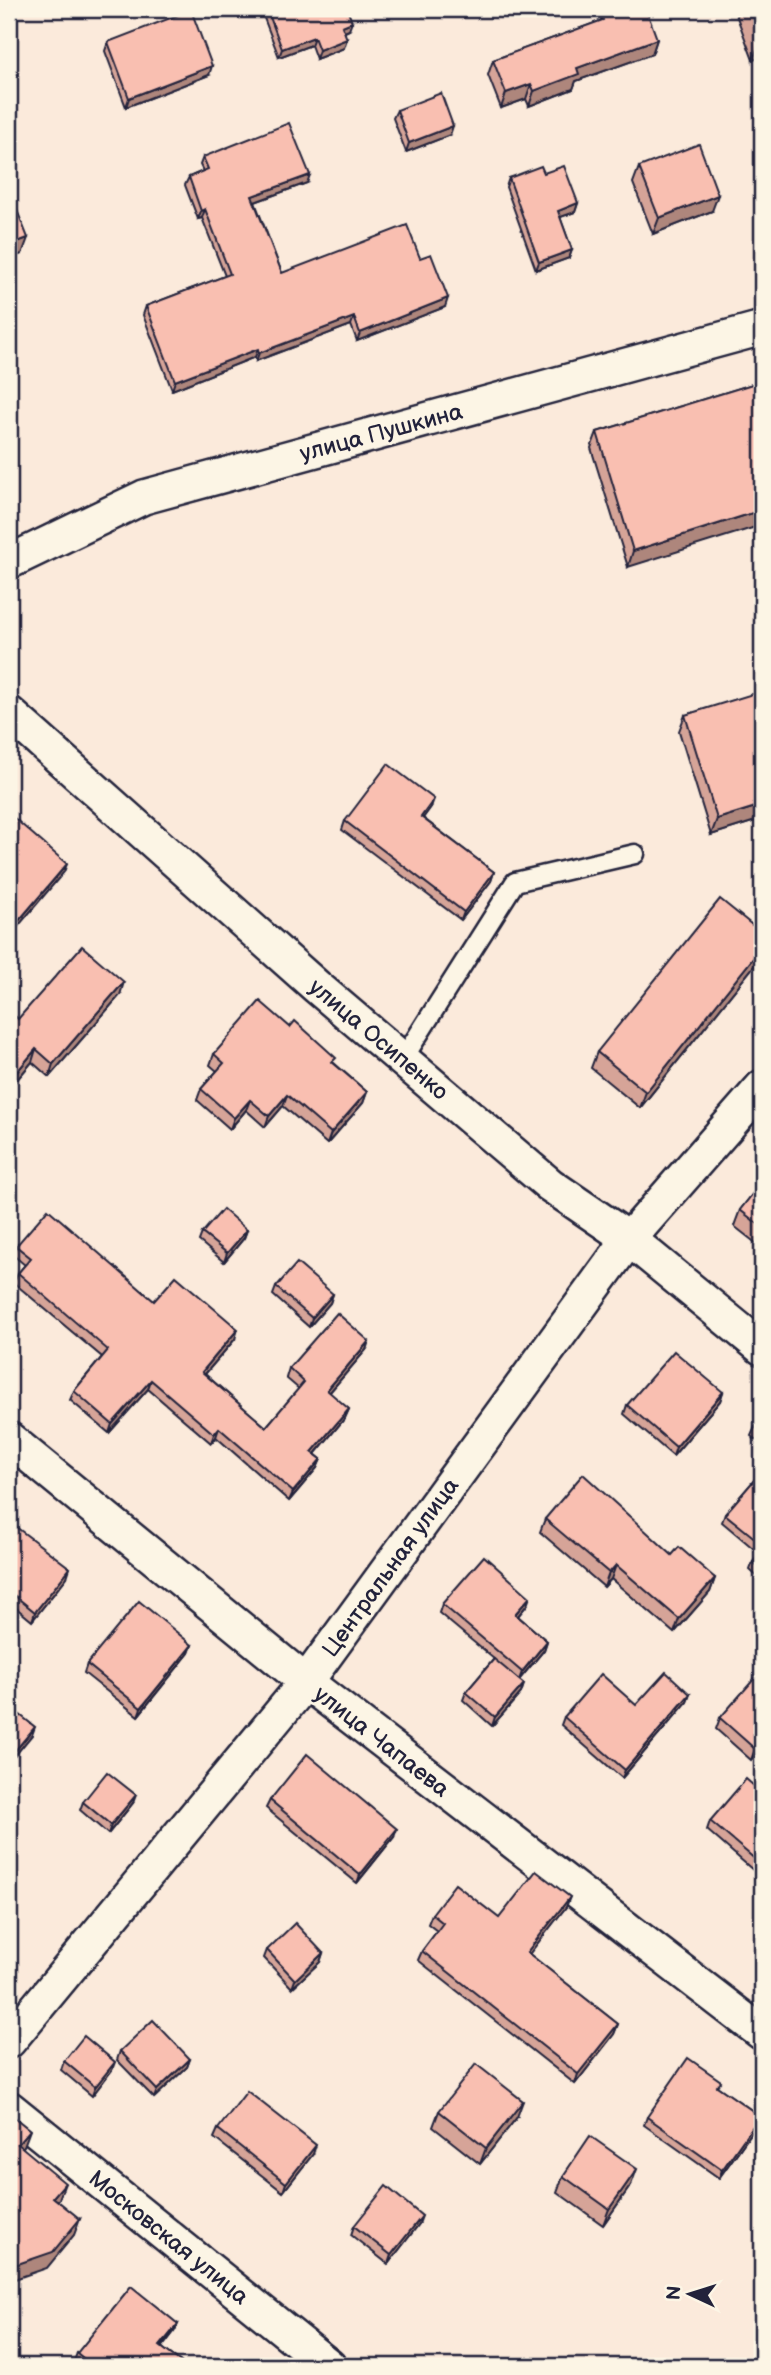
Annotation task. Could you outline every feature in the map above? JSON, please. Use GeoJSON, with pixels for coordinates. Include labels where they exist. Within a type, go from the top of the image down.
{"type":"FeatureCollection","features":[{"type":"Feature","properties":{"kind":"street","name":"улица Пушкина"},"geometry":{"type":"LineString","coordinates":[[9,562],[144,497],[762,328]]}},
{"type":"Feature","properties":{"kind":"street","name":"улица Осипенко"},"geometry":{"type":"LineString","coordinates":[[9,713],[317,987],[550,1185],[629,1239],[762,1349]]}},
{"type":"Feature","properties":{"kind":"street","name":"Центральная улица"},"geometry":{"type":"LineString","coordinates":[[9,2041],[306,1682],[629,1239],[762,1087]]}},
{"type":"Feature","properties":{"kind":"street","name":"улица Чапаева"},"geometry":{"type":"LineString","coordinates":[[9,1438],[306,1682],[762,2034]]}},
{"type":"Feature","properties":{"kind":"street","name":"Московская улица"},"geometry":{"type":"LineString","coordinates":[[9,2109],[329,2366]]}},
{"type":"Feature","properties":{"kind":"lane"},"geometry":{"type":"LineString","coordinates":[[403,1059],[514,882],[635,854]]}},
{"type":"Feature","properties":{"kind":"building"},"geometry":{"type":"Polygon","coordinates":[[[267,9],[347,9],[352,22],[342,26],[347,39],[319,50],[314,37],[282,49],[267,9]]]}},
{"type":"Feature","properties":{"kind":"building"},"geometry":{"type":"Polygon","coordinates":[[[624,9],[646,9],[657,39],[577,68],[579,74],[534,91],[531,84],[506,93],[493,60],[603,20],[602,17],[624,9]]]}},
{"type":"Feature","properties":{"kind":"building"},"geometry":{"type":"Polygon","coordinates":[[[750,9],[762,9],[761,38],[750,9]]]}},
{"type":"Feature","properties":{"kind":"building"},"geometry":{"type":"Polygon","coordinates":[[[191,10],[212,66],[129,98],[108,42],[191,10]]]}},
{"type":"Feature","properties":{"kind":"building"},"geometry":{"type":"Polygon","coordinates":[[[441,93],[453,126],[409,143],[397,110],[441,93]]]}},
{"type":"Feature","properties":{"kind":"building"},"geometry":{"type":"Polygon","coordinates":[[[289,123],[310,175],[252,196],[282,273],[407,225],[420,258],[431,254],[448,298],[360,333],[354,317],[259,353],[258,349],[175,381],[146,306],[230,274],[205,209],[201,211],[189,177],[208,169],[203,157],[289,123]]]}},
{"type":"Feature","properties":{"kind":"building"},"geometry":{"type":"Polygon","coordinates":[[[699,144],[718,195],[659,218],[639,167],[699,144]]]}},
{"type":"Feature","properties":{"kind":"building"},"geometry":{"type":"Polygon","coordinates":[[[541,166],[544,173],[564,166],[578,203],[558,211],[572,250],[539,262],[509,178],[541,166]]]}},
{"type":"Feature","properties":{"kind":"building"},"geometry":{"type":"Polygon","coordinates":[[[9,190],[28,238],[9,245],[9,190]]]}},
{"type":"Feature","properties":{"kind":"building"},"geometry":{"type":"Polygon","coordinates":[[[762,381],[762,510],[633,551],[597,432],[762,381]]]}},
{"type":"Feature","properties":{"kind":"building"},"geometry":{"type":"Polygon","coordinates":[[[762,691],[762,805],[717,819],[685,715],[762,691]]]}},
{"type":"Feature","properties":{"kind":"building"},"geometry":{"type":"Polygon","coordinates":[[[388,764],[434,799],[421,817],[494,872],[464,912],[345,821],[388,764]]]}},
{"type":"Feature","properties":{"kind":"building"},"geometry":{"type":"Polygon","coordinates":[[[13,817],[67,864],[10,931],[9,822],[13,817]]]}},
{"type":"Feature","properties":{"kind":"building"},"geometry":{"type":"Polygon","coordinates":[[[720,899],[762,933],[762,947],[646,1092],[597,1052],[720,899]]]}},
{"type":"Feature","properties":{"kind":"building"},"geometry":{"type":"Polygon","coordinates":[[[82,946],[124,982],[53,1064],[36,1049],[10,1080],[9,1011],[18,1019],[82,946]]]}},
{"type":"Feature","properties":{"kind":"building"},"geometry":{"type":"Polygon","coordinates":[[[260,1001],[290,1027],[295,1021],[336,1058],[332,1062],[367,1092],[331,1133],[287,1095],[269,1116],[250,1100],[234,1118],[201,1089],[224,1063],[214,1054],[260,1001]]]}},
{"type":"Feature","properties":{"kind":"building"},"geometry":{"type":"Polygon","coordinates":[[[762,1182],[762,1227],[740,1210],[762,1182]]]}},
{"type":"Feature","properties":{"kind":"building"},"geometry":{"type":"Polygon","coordinates":[[[48,1209],[154,1301],[176,1276],[238,1329],[202,1372],[266,1427],[304,1382],[289,1368],[337,1313],[369,1341],[327,1390],[349,1409],[312,1452],[321,1459],[293,1492],[219,1428],[214,1434],[151,1380],[112,1424],[74,1391],[108,1350],[18,1273],[31,1258],[16,1246],[48,1209]]]}},
{"type":"Feature","properties":{"kind":"building"},"geometry":{"type":"Polygon","coordinates":[[[223,1209],[247,1230],[227,1253],[202,1233],[223,1209]]]}},
{"type":"Feature","properties":{"kind":"building"},"geometry":{"type":"Polygon","coordinates":[[[297,1263],[333,1294],[312,1318],[276,1287],[297,1263]]]}},
{"type":"Feature","properties":{"kind":"building"},"geometry":{"type":"Polygon","coordinates":[[[674,1351],[723,1392],[676,1447],[627,1405],[674,1351]]]}},
{"type":"Feature","properties":{"kind":"building"},"geometry":{"type":"Polygon","coordinates":[[[762,1418],[762,1434],[755,1427],[762,1418]]]}},
{"type":"Feature","properties":{"kind":"building"},"geometry":{"type":"Polygon","coordinates":[[[762,1471],[762,1544],[725,1514],[762,1471]]]}},
{"type":"Feature","properties":{"kind":"building"},"geometry":{"type":"Polygon","coordinates":[[[583,1474],[672,1555],[679,1547],[715,1578],[679,1619],[616,1565],[609,1573],[545,1519],[583,1474]]]}},
{"type":"Feature","properties":{"kind":"building"},"geometry":{"type":"Polygon","coordinates":[[[16,1527],[70,1568],[35,1612],[9,1591],[9,1536],[16,1527]]]}},
{"type":"Feature","properties":{"kind":"building"},"geometry":{"type":"Polygon","coordinates":[[[762,1551],[762,1570],[753,1562],[762,1551]]]}},
{"type":"Feature","properties":{"kind":"building"},"geometry":{"type":"Polygon","coordinates":[[[484,1556],[530,1597],[515,1614],[547,1641],[522,1672],[442,1604],[484,1556]]]}},
{"type":"Feature","properties":{"kind":"building"},"geometry":{"type":"Polygon","coordinates":[[[139,1601],[192,1645],[141,1708],[87,1664],[139,1601]]]}},
{"type":"Feature","properties":{"kind":"building"},"geometry":{"type":"Polygon","coordinates":[[[494,1659],[524,1684],[495,1717],[466,1692],[494,1659]]]}},
{"type":"Feature","properties":{"kind":"building"},"geometry":{"type":"Polygon","coordinates":[[[762,1670],[762,1740],[755,1749],[720,1718],[762,1670]]]}},
{"type":"Feature","properties":{"kind":"building"},"geometry":{"type":"Polygon","coordinates":[[[666,1672],[690,1694],[625,1770],[564,1717],[601,1674],[636,1705],[666,1672]]]}},
{"type":"Feature","properties":{"kind":"building"},"geometry":{"type":"Polygon","coordinates":[[[9,1706],[35,1727],[9,1758],[9,1706]]]}},
{"type":"Feature","properties":{"kind":"building"},"geometry":{"type":"Polygon","coordinates":[[[307,1754],[397,1829],[360,1875],[270,1800],[307,1754]]]}},
{"type":"Feature","properties":{"kind":"building"},"geometry":{"type":"Polygon","coordinates":[[[107,1772],[136,1795],[111,1825],[83,1802],[107,1772]]]}},
{"type":"Feature","properties":{"kind":"building"},"geometry":{"type":"Polygon","coordinates":[[[746,1779],[762,1793],[762,1865],[710,1821],[746,1779]]]}},
{"type":"Feature","properties":{"kind":"building"},"geometry":{"type":"Polygon","coordinates":[[[536,1871],[570,1897],[527,1952],[618,2024],[578,2074],[422,1951],[443,1923],[432,1914],[455,1884],[499,1918],[536,1871]]]}},
{"type":"Feature","properties":{"kind":"building"},"geometry":{"type":"Polygon","coordinates":[[[9,1877],[17,1884],[9,1894],[9,1877]]]}},
{"type":"Feature","properties":{"kind":"building"},"geometry":{"type":"Polygon","coordinates":[[[295,1923],[323,1953],[295,1980],[267,1950],[295,1923]]]}},
{"type":"Feature","properties":{"kind":"building"},"geometry":{"type":"Polygon","coordinates":[[[153,2020],[190,2059],[157,2090],[120,2051],[153,2020]]]}},
{"type":"Feature","properties":{"kind":"building"},"geometry":{"type":"Polygon","coordinates":[[[84,2036],[115,2062],[95,2087],[64,2061],[84,2036]]]}},
{"type":"Feature","properties":{"kind":"building"},"geometry":{"type":"Polygon","coordinates":[[[688,2058],[721,2081],[717,2086],[760,2116],[722,2170],[647,2117],[688,2058]]]}},
{"type":"Feature","properties":{"kind":"building"},"geometry":{"type":"Polygon","coordinates":[[[476,2064],[523,2101],[486,2148],[439,2111],[476,2064]]]}},
{"type":"Feature","properties":{"kind":"building"},"geometry":{"type":"Polygon","coordinates":[[[247,2091],[316,2145],[286,2183],[218,2129],[247,2091]]]}},
{"type":"Feature","properties":{"kind":"building"},"geometry":{"type":"Polygon","coordinates":[[[9,2113],[30,2130],[18,2144],[65,2183],[53,2197],[80,2219],[53,2252],[9,2267],[9,2113]]]}},
{"type":"Feature","properties":{"kind":"building"},"geometry":{"type":"Polygon","coordinates":[[[590,2136],[637,2169],[609,2209],[563,2176],[590,2136]]]}},
{"type":"Feature","properties":{"kind":"building"},"geometry":{"type":"Polygon","coordinates":[[[386,2186],[422,2216],[391,2255],[354,2226],[386,2186]]]}},
{"type":"Feature","properties":{"kind":"building"},"geometry":{"type":"Polygon","coordinates":[[[131,2286],[178,2324],[160,2346],[186,2366],[93,2366],[77,2353],[131,2286]]]}}]}
